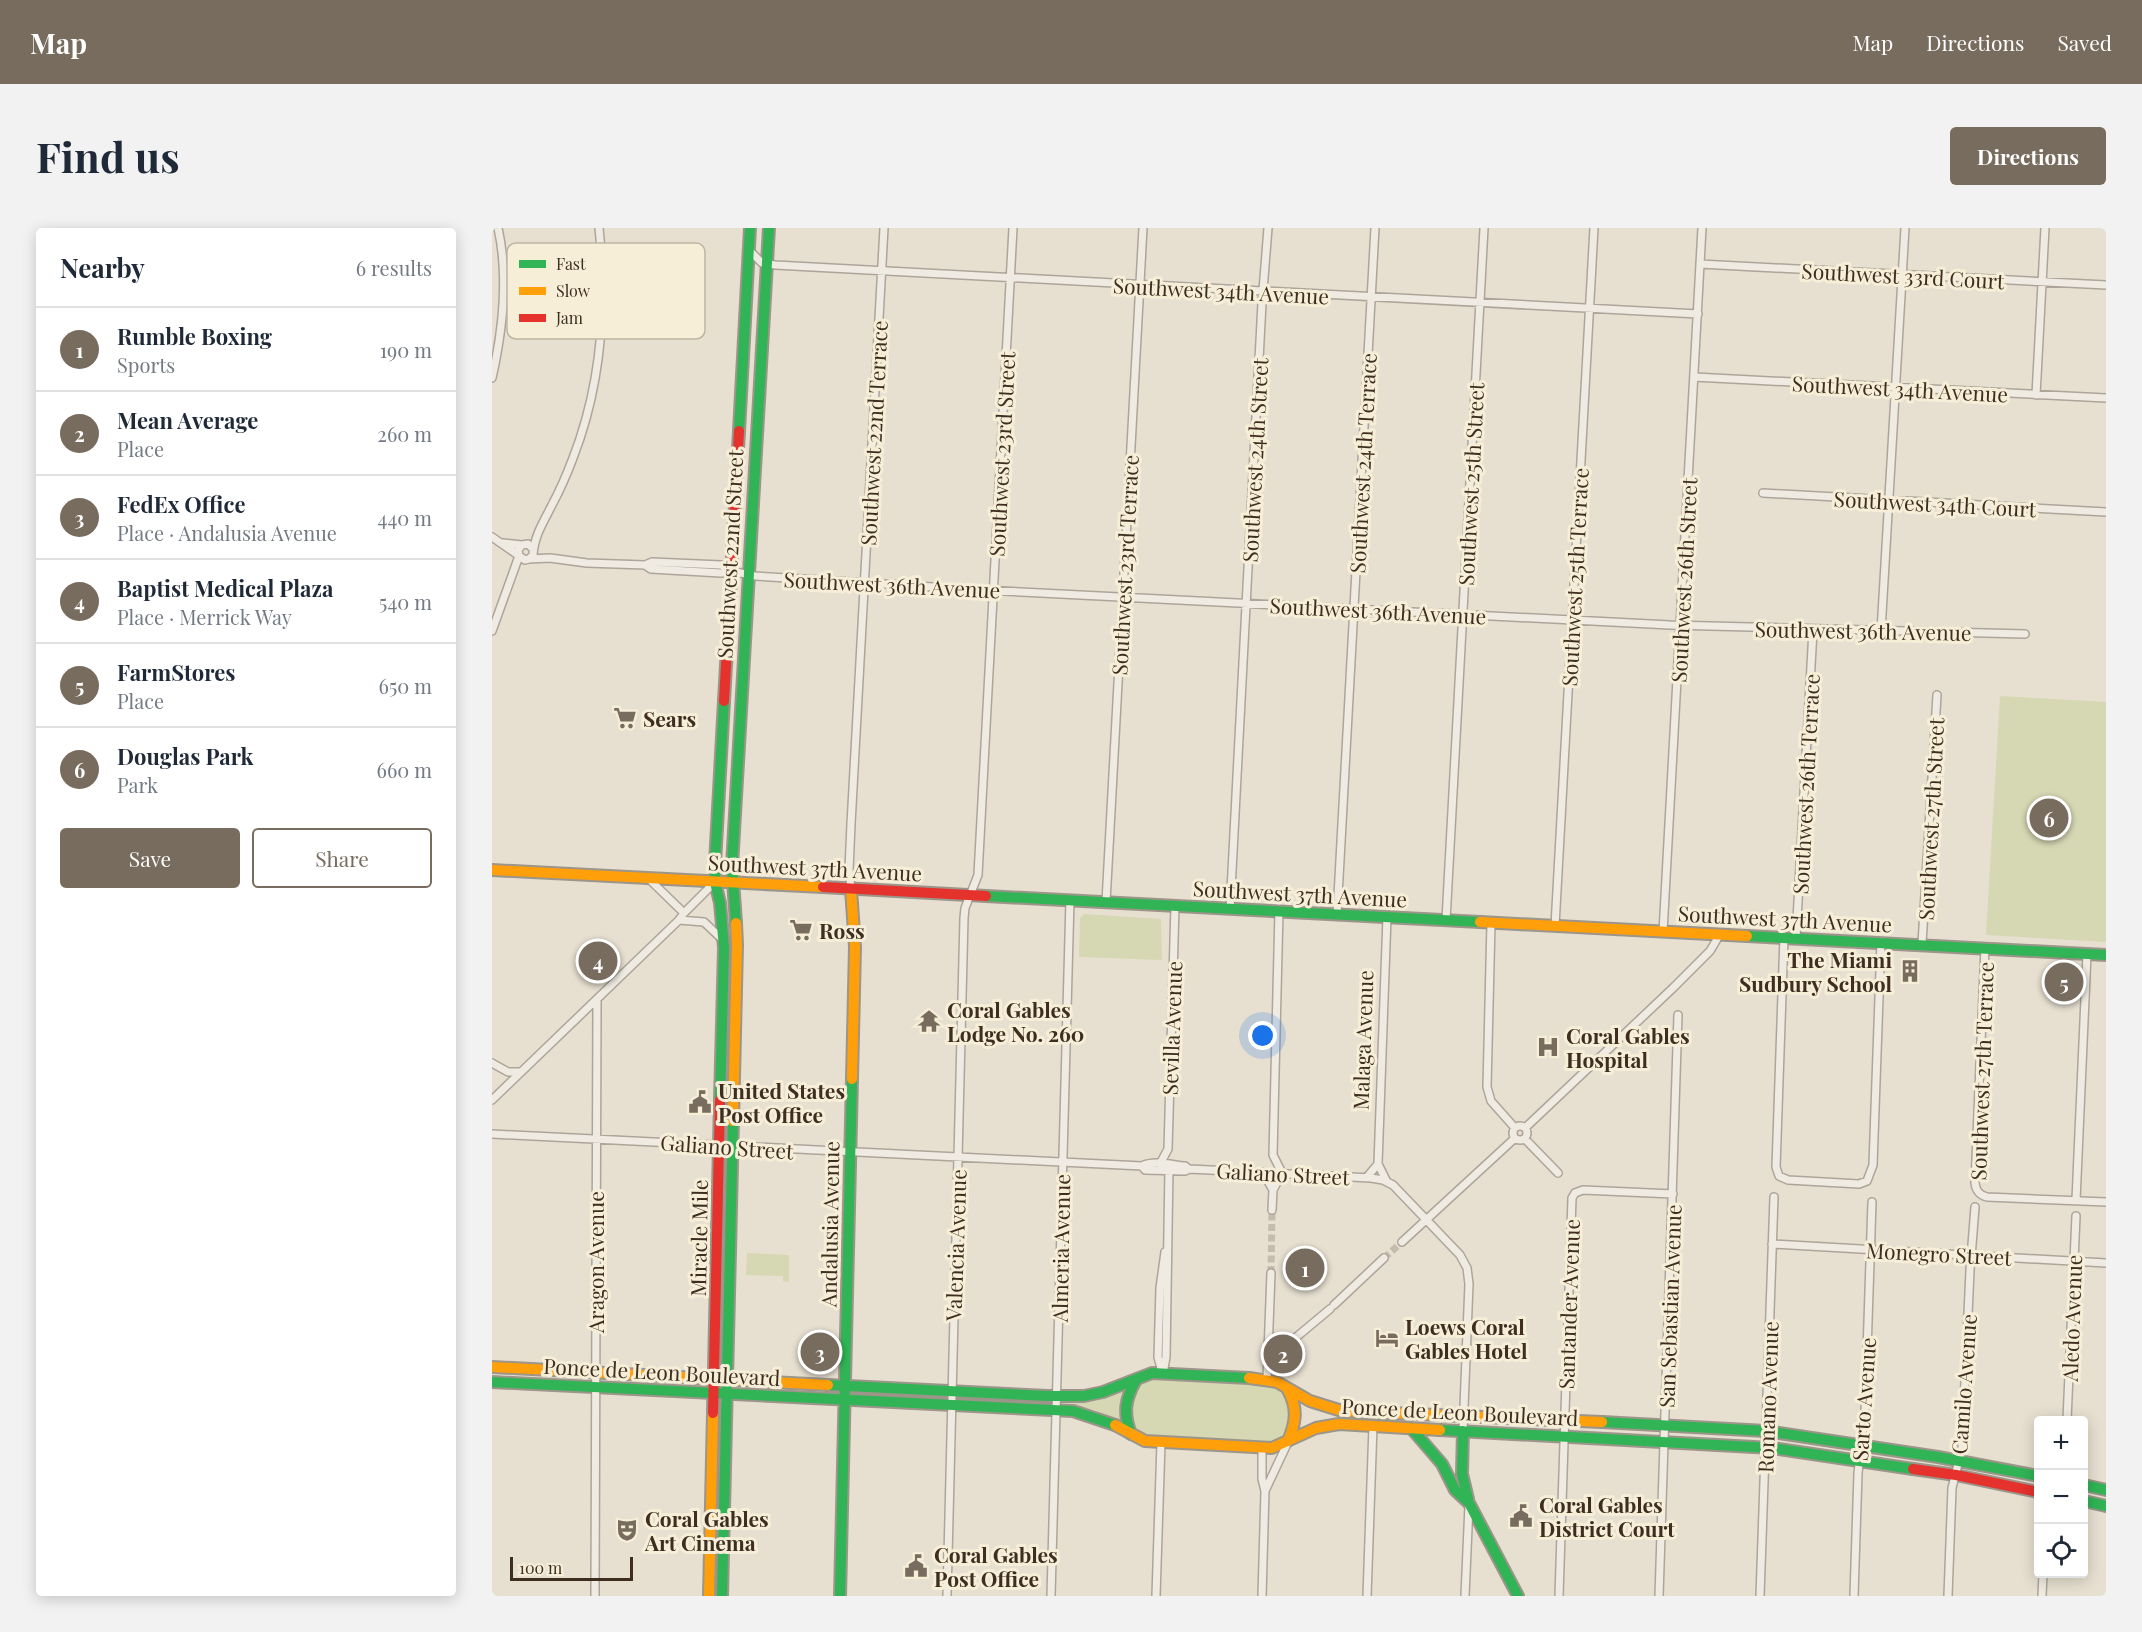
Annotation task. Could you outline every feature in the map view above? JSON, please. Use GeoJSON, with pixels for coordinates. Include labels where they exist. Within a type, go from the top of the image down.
{"type":"FeatureCollection","features":[{"type":"Feature","properties":{"kind":"main road","name":"Southwest 22nd Street"},"geometry":{"type":"LineString","coordinates":[[715,882],[750,228]]}},
{"type":"Feature","properties":{"kind":"main road","name":"Southwest 22nd Street"},"geometry":{"type":"LineString","coordinates":[[733,883],[748,575],[769,228]]}},
{"type":"Feature","properties":{"kind":"main road","name":"Southwest 37th Avenue"},"geometry":{"type":"LineString","coordinates":[[492,870],[2106,955]]}},
{"type":"Feature","properties":{"kind":"main road","name":"Miracle Mile"},"geometry":{"type":"LineString","coordinates":[[709,1596],[724,941],[715,882]]}},
{"type":"Feature","properties":{"kind":"main road","name":"Miracle Mile"},"geometry":{"type":"LineString","coordinates":[[722,1596],[737,945],[733,883]]}},
{"type":"Feature","properties":{"kind":"main road","name":"Andalusia Avenue"},"geometry":{"type":"LineString","coordinates":[[840,1596],[855,947],[851,889]]}},
{"type":"Feature","properties":{"kind":"main road","name":"Ponce de Leon Boulevard"},"geometry":{"type":"LineString","coordinates":[[492,1367],[1056,1396],[1097,1394],[1152,1373],[1267,1379],[1310,1401],[1342,1411],[1766,1431],[1862,1444],[2034,1475]]}},
{"type":"Feature","properties":{"kind":"main road"},"geometry":{"type":"LineString","coordinates":[[1131,1434],[1125,1419],[1124,1408],[1128,1393],[1136,1380]]}},
{"type":"Feature","properties":{"kind":"main road","name":"Ponce de Leon Boulevard"},"geometry":{"type":"LineString","coordinates":[[492,1382],[1056,1410],[1088,1414],[1108,1421],[1144,1441],[1161,1443],[1262,1448],[1277,1446],[1308,1431],[1330,1425],[1765,1447],[1956,1475],[2034,1491]]}},
{"type":"Feature","properties":{"kind":"main road"},"geometry":{"type":"LineString","coordinates":[[1287,1388],[1297,1413],[1296,1422],[1288,1441]]}},
{"type":"Feature","properties":{"kind":"main road"},"geometry":{"type":"LineString","coordinates":[[1411,1428],[1442,1464],[1455,1490],[1469,1503],[1518,1596]]}},
{"type":"Feature","properties":{"kind":"main road","name":"Malaga Avenue"},"geometry":{"type":"LineString","coordinates":[[1464,1431],[1462,1474],[1469,1503]]}},
{"type":"Feature","properties":{"kind":"main road"},"geometry":{"type":"LineString","coordinates":[[2088,1486],[2106,1490]]}},
{"type":"Feature","properties":{"kind":"main road"},"geometry":{"type":"LineString","coordinates":[[2088,1502],[2106,1506]]}},
{"type":"Feature","properties":{"kind":"street"},"geometry":{"type":"LineString","coordinates":[[492,377],[498,351],[502,311],[503,263],[498,228]]}},
{"type":"Feature","properties":{"kind":"street"},"geometry":{"type":"LineString","coordinates":[[599,228],[600,243]]}},
{"type":"Feature","properties":{"kind":"street","name":"Southwest 22nd Terrace"},"geometry":{"type":"LineString","coordinates":[[851,889],[849,859],[884,228]]}},
{"type":"Feature","properties":{"kind":"street","name":"Southwest 23rd Street"},"geometry":{"type":"LineString","coordinates":[[971,895],[978,875],[1013,228]]}},
{"type":"Feature","properties":{"kind":"street","name":"Southwest 23rd Terrace"},"geometry":{"type":"LineString","coordinates":[[1106,902],[1143,228]]}},
{"type":"Feature","properties":{"kind":"street","name":"Southwest 24th Street"},"geometry":{"type":"LineString","coordinates":[[1230,909],[1268,228]]}},
{"type":"Feature","properties":{"kind":"street","name":"Southwest 24th Terrace"},"geometry":{"type":"LineString","coordinates":[[1337,914],[1375,228]]}},
{"type":"Feature","properties":{"kind":"street","name":"Southwest 25th Street"},"geometry":{"type":"LineString","coordinates":[[1446,920],[1484,228]]}},
{"type":"Feature","properties":{"kind":"street","name":"Southwest 25th Terrace"},"geometry":{"type":"LineString","coordinates":[[1555,926],[1594,228]]}},
{"type":"Feature","properties":{"kind":"street","name":"Southwest 26th Street"},"geometry":{"type":"LineString","coordinates":[[1663,932],[1702,228]]}},
{"type":"Feature","properties":{"kind":"street"},"geometry":{"type":"LineString","coordinates":[[1881,631],[1905,228]]}},
{"type":"Feature","properties":{"kind":"street"},"geometry":{"type":"LineString","coordinates":[[2036,395],[2045,228]]}},
{"type":"Feature","properties":{"kind":"street"},"geometry":{"type":"LineString","coordinates":[[492,244],[501,244]]}},
{"type":"Feature","properties":{"kind":"street"},"geometry":{"type":"LineString","coordinates":[[749,250],[757,260],[767,265]]}},
{"type":"Feature","properties":{"kind":"street","name":"Southwest 33rd Court"},"geometry":{"type":"LineString","coordinates":[[1700,264],[2106,285]]}},
{"type":"Feature","properties":{"kind":"street","name":"Southwest 34th Avenue"},"geometry":{"type":"LineString","coordinates":[[767,265],[1698,314]]}},
{"type":"Feature","properties":{"kind":"street"},"geometry":{"type":"LineString","coordinates":[[514,572],[533,555],[538,532],[576,452],[592,391],[600,339]]}},
{"type":"Feature","properties":{"kind":"street","name":"Southwest 34th Avenue"},"geometry":{"type":"LineString","coordinates":[[1694,377],[2106,398]]}},
{"type":"Feature","properties":{"kind":"street","name":"Southwest 34th Court"},"geometry":{"type":"LineString","coordinates":[[1763,493],[2106,512]]}},
{"type":"Feature","properties":{"kind":"street"},"geometry":{"type":"LineString","coordinates":[[492,631],[514,572],[519,548],[538,532]]}},
{"type":"Feature","properties":{"kind":"street"},"geometry":{"type":"LineString","coordinates":[[492,537],[518,555],[528,559],[550,558]]}},
{"type":"Feature","properties":{"kind":"street"},"geometry":{"type":"LineString","coordinates":[[503,543],[524,545],[550,558]]}},
{"type":"Feature","properties":{"kind":"street","name":"Southwest 36th Avenue"},"geometry":{"type":"LineString","coordinates":[[550,558],[587,563],[645,565],[652,562],[722,565],[731,571],[748,575],[1122,597],[1681,625],[2025,634]]}},
{"type":"Feature","properties":{"kind":"street","name":"Southwest 26th Terrace"},"geometry":{"type":"LineString","coordinates":[[1796,938],[1813,630]]}},
{"type":"Feature","properties":{"kind":"street","name":"Southwest 27th Street"},"geometry":{"type":"LineString","coordinates":[[1922,944],[1937,695]]}},
{"type":"Feature","properties":{"kind":"street"},"geometry":{"type":"LineString","coordinates":[[648,878],[684,913]]}},
{"type":"Feature","properties":{"kind":"street"},"geometry":{"type":"LineString","coordinates":[[492,1100],[597,1001],[715,882]]}},
{"type":"Feature","properties":{"kind":"street","name":"Valencia Avenue"},"geometry":{"type":"LineString","coordinates":[[946,1596],[964,929],[965,908],[971,895]]}},
{"type":"Feature","properties":{"kind":"street","name":"Almeria Avenue"},"geometry":{"type":"LineString","coordinates":[[1051,1596],[1070,900]]}},
{"type":"Feature","properties":{"kind":"street","name":"Sevilla Avenue"},"geometry":{"type":"LineString","coordinates":[[1160,1164],[1168,1150],[1175,906]]}},
{"type":"Feature","properties":{"kind":"street"},"geometry":{"type":"LineString","coordinates":[[1272,1210],[1273,1190],[1282,1173],[1274,1155],[1278,911]]}},
{"type":"Feature","properties":{"kind":"street","name":"Malaga Avenue"},"geometry":{"type":"LineString","coordinates":[[1387,917],[1378,1164],[1387,1182]]}},
{"type":"Feature","properties":{"kind":"street"},"geometry":{"type":"LineString","coordinates":[[679,920],[704,922],[724,941]]}},
{"type":"Feature","properties":{"kind":"street"},"geometry":{"type":"LineString","coordinates":[[1491,923],[1487,1090],[1493,1103],[1515,1128]]}},
{"type":"Feature","properties":{"kind":"street"},"geometry":{"type":"LineString","coordinates":[[1525,1128],[1710,951],[1720,934]]}},
{"type":"Feature","properties":{"kind":"street"},"geometry":{"type":"LineString","coordinates":[[1784,937],[1775,1162],[1779,1176],[1793,1180],[1854,1184],[1867,1181],[1873,1165],[1881,942]]}},
{"type":"Feature","properties":{"kind":"street","name":"Southwest 27th Terrace"},"geometry":{"type":"LineString","coordinates":[[1985,948],[1975,1183],[1978,1193],[1987,1197],[2076,1200]]}},
{"type":"Feature","properties":{"kind":"street"},"geometry":{"type":"LineString","coordinates":[[2087,954],[2076,1200],[2106,1202]]}},
{"type":"Feature","properties":{"kind":"street","name":"Aragon Avenue"},"geometry":{"type":"LineString","coordinates":[[595,1596],[597,1001]]}},
{"type":"Feature","properties":{"kind":"street","name":"San Sebastian Avenue"},"geometry":{"type":"LineString","coordinates":[[1659,1596],[1678,1015]]}},
{"type":"Feature","properties":{"kind":"street"},"geometry":{"type":"LineString","coordinates":[[492,1063],[508,1072],[521,1072]]}},
{"type":"Feature","properties":{"kind":"street"},"geometry":{"type":"LineString","coordinates":[[1514,1139],[1512,1134],[1515,1128],[1519,1126],[1525,1128]]}},
{"type":"Feature","properties":{"kind":"street"},"geometry":{"type":"LineString","coordinates":[[1525,1128],[1527,1135],[1525,1139]]}},
{"type":"Feature","properties":{"kind":"street","name":"Galiano Street"},"geometry":{"type":"LineString","coordinates":[[492,1134],[1142,1167],[1145,1170],[1178,1166],[1185,1166],[1189,1169]]}},
{"type":"Feature","properties":{"kind":"street"},"geometry":{"type":"LineString","coordinates":[[1514,1139],[1521,1141],[1525,1139]]}},
{"type":"Feature","properties":{"kind":"street"},"geometry":{"type":"LineString","coordinates":[[1402,1242],[1514,1139]]}},
{"type":"Feature","properties":{"kind":"street"},"geometry":{"type":"LineString","coordinates":[[1525,1139],[1558,1173]]}},
{"type":"Feature","properties":{"kind":"street"},"geometry":{"type":"LineString","coordinates":[[1168,1150],[1178,1166]]}},
{"type":"Feature","properties":{"kind":"street"},"geometry":{"type":"LineString","coordinates":[[1273,1190],[1263,1172],[1274,1155]]}},
{"type":"Feature","properties":{"kind":"street","name":"Galiano Street"},"geometry":{"type":"LineString","coordinates":[[1142,1167],[1146,1164],[1160,1164],[1185,1171],[1189,1169],[1378,1178]]}},
{"type":"Feature","properties":{"kind":"street"},"geometry":{"type":"LineString","coordinates":[[1366,1177],[1378,1164]]}},
{"type":"Feature","properties":{"kind":"street"},"geometry":{"type":"LineString","coordinates":[[1163,1374],[1158,1357],[1160,1288],[1163,1256],[1166,1250],[1169,1168]]}},
{"type":"Feature","properties":{"kind":"street","name":"Malaga Avenue"},"geometry":{"type":"LineString","coordinates":[[1378,1178],[1398,1190],[1460,1255],[1467,1268],[1469,1275],[1464,1431]]}},
{"type":"Feature","properties":{"kind":"street","name":"Santander Avenue"},"geometry":{"type":"LineString","coordinates":[[1559,1596],[1572,1202],[1575,1193],[1587,1190],[1673,1194]]}},
{"type":"Feature","properties":{"kind":"street","name":"Romano Avenue"},"geometry":{"type":"LineString","coordinates":[[1760,1596],[1774,1197]]}},
{"type":"Feature","properties":{"kind":"street","name":"Sarto Avenue"},"geometry":{"type":"LineString","coordinates":[[1854,1596],[1872,1202]]}},
{"type":"Feature","properties":{"kind":"street","name":"Camilo Avenue"},"geometry":{"type":"LineString","coordinates":[[1948,1596],[1952,1488],[1962,1448],[1975,1207]]}},
{"type":"Feature","properties":{"kind":"street","name":"Aledo Avenue"},"geometry":{"type":"LineString","coordinates":[[2067,1416],[2076,1216]]}},
{"type":"Feature","properties":{"kind":"street","name":"Monegro Street"},"geometry":{"type":"LineString","coordinates":[[1772,1244],[2106,1263]]}},
{"type":"Feature","properties":{"kind":"street"},"geometry":{"type":"LineString","coordinates":[[1269,1340],[1294,1339],[1384,1258]]}},
{"type":"Feature","properties":{"kind":"street"},"geometry":{"type":"LineString","coordinates":[[1267,1379],[1271,1273]]}},
{"type":"Feature","properties":{"kind":"street"},"geometry":{"type":"LineString","coordinates":[[1367,1596],[1372,1426]]}},
{"type":"Feature","properties":{"kind":"street"},"geometry":{"type":"LineString","coordinates":[[1265,1491],[1288,1441]]}},
{"type":"Feature","properties":{"kind":"street"},"geometry":{"type":"LineString","coordinates":[[1156,1596],[1161,1443]]}},
{"type":"Feature","properties":{"kind":"street"},"geometry":{"type":"LineString","coordinates":[[1262,1448],[1262,1479],[1265,1491],[1262,1596]]}},
{"type":"Feature","properties":{"kind":"street","name":"Malaga Avenue"},"geometry":{"type":"LineString","coordinates":[[1465,1596],[1469,1503]]}},
{"type":"Feature","properties":{"kind":"street"},"geometry":{"type":"LineString","coordinates":[[2042,1596],[2043,1578]]}},
{"type":"Feature","properties":{"kind":"green space"},"geometry":{"type":"Polygon","coordinates":[[[2000,696],[2106,702],[2106,942],[1986,935],[2000,696]]]}},
{"type":"Feature","properties":{"kind":"green space"},"geometry":{"type":"Polygon","coordinates":[[[1084,914],[1161,919],[1162,960],[1079,957],[1080,918],[1084,914]]]}},
{"type":"Feature","properties":{"kind":"green space"},"geometry":{"type":"Polygon","coordinates":[[[747,1253],[789,1255],[789,1282],[783,1281],[783,1276],[746,1275],[747,1253]]]}},
{"type":"Feature","properties":{"kind":"green space"},"geometry":{"type":"Polygon","coordinates":[[[1156,1377],[1269,1384],[1278,1388],[1291,1403],[1290,1426],[1283,1436],[1265,1443],[1152,1439],[1141,1433],[1134,1425],[1129,1416],[1128,1406],[1130,1397],[1136,1388],[1144,1381],[1156,1377]]]}},
{"type":"Feature","properties":{"kind":"green space"},"geometry":{"type":"Polygon","coordinates":[[[1123,1392],[1121,1421],[1094,1410],[1068,1404],[1095,1401],[1123,1392]]]}},
{"type":"Feature","properties":{"kind":"tunnel"},"geometry":{"type":"LineString","coordinates":[[1271,1273],[1272,1210]]}},
{"type":"Feature","properties":{"kind":"tunnel"},"geometry":{"type":"LineString","coordinates":[[1384,1258],[1402,1242]]}},
{"type":"Feature","properties":{"kind":"traffic: fast"},"geometry":{"type":"LineString","coordinates":[[739,431],[750,228]]}},
{"type":"Feature","properties":{"kind":"traffic: fast"},"geometry":{"type":"LineString","coordinates":[[736,923],[732,866],[769,228]]}},
{"type":"Feature","properties":{"kind":"traffic: fast"},"geometry":{"type":"LineString","coordinates":[[720,1100],[724,948],[720,903],[715,882],[715,863],[724,701]]}},
{"type":"Feature","properties":{"kind":"traffic: fast"},"geometry":{"type":"LineString","coordinates":[[986,896],[1480,922]]}},
{"type":"Feature","properties":{"kind":"traffic: fast"},"geometry":{"type":"LineString","coordinates":[[1747,936],[2106,955]]}},
{"type":"Feature","properties":{"kind":"traffic: fast"},"geometry":{"type":"LineString","coordinates":[[840,1596],[852,1079]]}},
{"type":"Feature","properties":{"kind":"traffic: fast"},"geometry":{"type":"LineString","coordinates":[[722,1596],[733,1121]]}},
{"type":"Feature","properties":{"kind":"traffic: fast"},"geometry":{"type":"LineString","coordinates":[[828,1385],[1084,1396],[1103,1392],[1152,1373],[1249,1378]]}},
{"type":"Feature","properties":{"kind":"traffic: fast"},"geometry":{"type":"LineString","coordinates":[[1131,1434],[1126,1406],[1136,1380]]}},
{"type":"Feature","properties":{"kind":"traffic: fast"},"geometry":{"type":"LineString","coordinates":[[492,1382],[1073,1411],[1115,1425]]}},
{"type":"Feature","properties":{"kind":"traffic: fast"},"geometry":{"type":"LineString","coordinates":[[1602,1422],[1766,1431],[1938,1457],[2034,1475]]}},
{"type":"Feature","properties":{"kind":"traffic: fast"},"geometry":{"type":"LineString","coordinates":[[1411,1428],[1442,1464],[1455,1490],[1469,1503],[1518,1596]]}},
{"type":"Feature","properties":{"kind":"traffic: fast"},"geometry":{"type":"LineString","coordinates":[[1440,1430],[1772,1448],[1913,1469]]}},
{"type":"Feature","properties":{"kind":"traffic: fast"},"geometry":{"type":"LineString","coordinates":[[1463,1431],[1462,1474],[1468,1499]]}},
{"type":"Feature","properties":{"kind":"traffic: fast"},"geometry":{"type":"LineString","coordinates":[[2088,1486],[2106,1490]]}},
{"type":"Feature","properties":{"kind":"traffic: fast"},"geometry":{"type":"LineString","coordinates":[[2088,1502],[2106,1506]]}},
{"type":"Feature","properties":{"kind":"traffic: slow"},"geometry":{"type":"LineString","coordinates":[[492,870],[823,887]]}},
{"type":"Feature","properties":{"kind":"traffic: slow"},"geometry":{"type":"LineString","coordinates":[[851,889],[855,947],[852,1079]]}},
{"type":"Feature","properties":{"kind":"traffic: slow"},"geometry":{"type":"LineString","coordinates":[[1480,922],[1747,936]]}},
{"type":"Feature","properties":{"kind":"traffic: slow"},"geometry":{"type":"LineString","coordinates":[[733,1121],[736,923]]}},
{"type":"Feature","properties":{"kind":"traffic: slow"},"geometry":{"type":"LineString","coordinates":[[492,1367],[828,1385]]}},
{"type":"Feature","properties":{"kind":"traffic: slow"},"geometry":{"type":"LineString","coordinates":[[1249,1378],[1277,1382],[1310,1401],[1342,1411],[1602,1422]]}},
{"type":"Feature","properties":{"kind":"traffic: slow"},"geometry":{"type":"LineString","coordinates":[[1288,1390],[1295,1409],[1293,1428],[1288,1441]]}},
{"type":"Feature","properties":{"kind":"traffic: slow"},"geometry":{"type":"LineString","coordinates":[[709,1596],[713,1413]]}},
{"type":"Feature","properties":{"kind":"traffic: slow"},"geometry":{"type":"LineString","coordinates":[[1115,1425],[1145,1441],[1272,1448],[1316,1428],[1339,1424],[1440,1430]]}},
{"type":"Feature","properties":{"kind":"traffic: jam"},"geometry":{"type":"LineString","coordinates":[[724,701],[739,431]]}},
{"type":"Feature","properties":{"kind":"traffic: jam"},"geometry":{"type":"LineString","coordinates":[[823,887],[986,896]]}},
{"type":"Feature","properties":{"kind":"traffic: jam"},"geometry":{"type":"LineString","coordinates":[[713,1413],[720,1100]]}},
{"type":"Feature","properties":{"kind":"traffic: jam"},"geometry":{"type":"LineString","coordinates":[[1913,1469],[1956,1475],[2034,1491]]}},
{"type":"Feature","properties":{"kind":"place","name":"Sears"},"geometry":{"type":"Point","coordinates":[625,718]}},
{"type":"Feature","properties":{"kind":"place","name":"Douglas Park"},"geometry":{"type":"Point","coordinates":[2049,818]}},
{"type":"Feature","properties":{"kind":"place","name":"Ross"},"geometry":{"type":"Point","coordinates":[801,930]}},
{"type":"Feature","properties":{"kind":"place","name":"Baptist Medical Plaza"},"geometry":{"type":"Point","coordinates":[598,961]}},
{"type":"Feature","properties":{"kind":"place","name":"The Miami Sudbury School"},"geometry":{"type":"Point","coordinates":[1910,971]}},
{"type":"Feature","properties":{"kind":"place","name":"FarmStores"},"geometry":{"type":"Point","coordinates":[2064,982]}},
{"type":"Feature","properties":{"kind":"place","name":"Coral Gables Lodge No. 260"},"geometry":{"type":"Point","coordinates":[929,1021]}},
{"type":"Feature","properties":{"kind":"place","name":"Coral Gables Hospital"},"geometry":{"type":"Point","coordinates":[1548,1047]}},
{"type":"Feature","properties":{"kind":"place","name":"United States Post Office"},"geometry":{"type":"Point","coordinates":[700,1102]}},
{"type":"Feature","properties":{"kind":"place","name":"Rumble Boxing"},"geometry":{"type":"Point","coordinates":[1305,1268]}},
{"type":"Feature","properties":{"kind":"place","name":"Loews Coral Gables Hotel"},"geometry":{"type":"Point","coordinates":[1387,1338]}},
{"type":"Feature","properties":{"kind":"place","name":"FedEx Office"},"geometry":{"type":"Point","coordinates":[820,1352]}},
{"type":"Feature","properties":{"kind":"place","name":"Mean Average"},"geometry":{"type":"Point","coordinates":[1283,1354]}},
{"type":"Feature","properties":{"kind":"place","name":"Coral Gables District Court"},"geometry":{"type":"Point","coordinates":[1521,1516]}},
{"type":"Feature","properties":{"kind":"place","name":"Coral Gables Art Cinema"},"geometry":{"type":"Point","coordinates":[627,1530]}},
{"type":"Feature","properties":{"kind":"place","name":"Coral Gables Post Office"},"geometry":{"type":"Point","coordinates":[916,1566]}}]}
